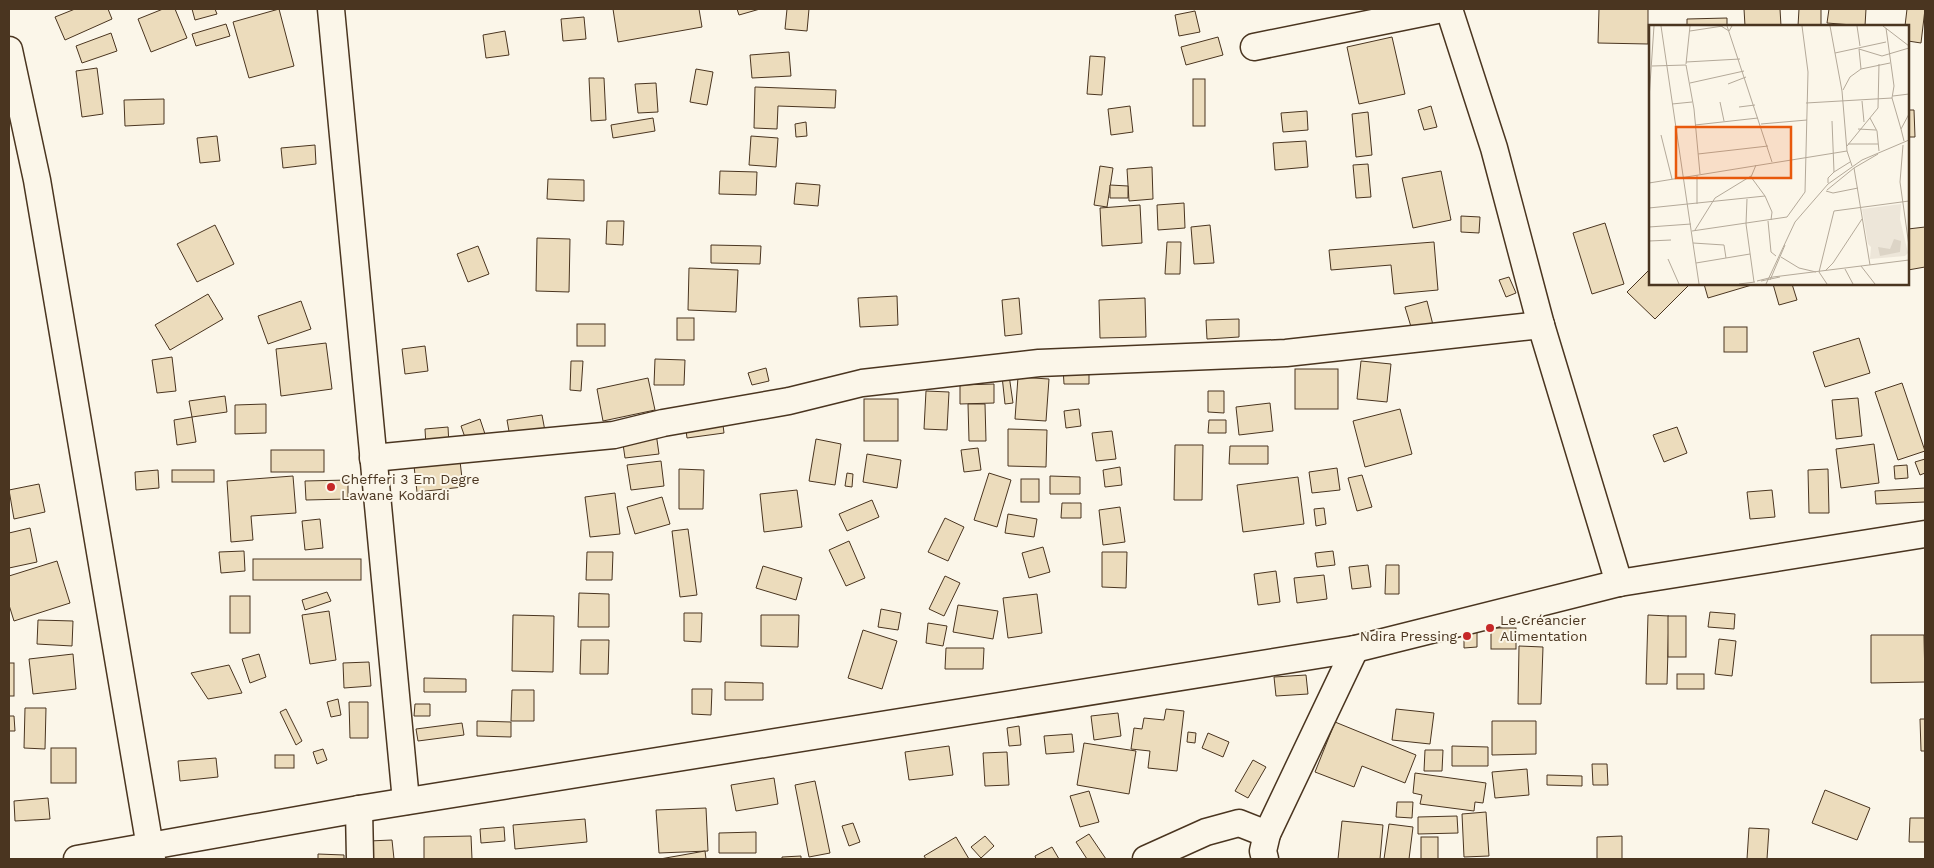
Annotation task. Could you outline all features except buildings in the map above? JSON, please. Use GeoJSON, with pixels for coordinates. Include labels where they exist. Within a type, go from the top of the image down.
{"type":"FeatureCollection","features":[{"type":"Feature","properties":{"kind":"street"},"geometry":{"type":"LineString","coordinates":[[331,9],[406,801]]}},
{"type":"Feature","properties":{"kind":"street"},"geometry":{"type":"LineString","coordinates":[[1254,47],[1442,9]]}},
{"type":"Feature","properties":{"kind":"street"},"geometry":{"type":"LineString","coordinates":[[1449,9],[1494,148],[1541,326],[1619,584]]}},
{"type":"Feature","properties":{"kind":"street"},"geometry":{"type":"LineString","coordinates":[[9,50],[37,180],[151,853]]}},
{"type":"Feature","properties":{"kind":"street"},"geometry":{"type":"LineString","coordinates":[[373,458],[614,435],[663,423],[788,402],[862,383],[901,378],[1039,363],[1286,353],[1541,326]]}},
{"type":"Feature","properties":{"kind":"street"},"geometry":{"type":"LineString","coordinates":[[78,859],[151,853],[359,809],[406,801],[1355,649],[1619,584],[1925,534]]}},
{"type":"Feature","properties":{"kind":"street"},"geometry":{"type":"LineString","coordinates":[[1146,859],[1206,832],[1240,823],[1266,847],[1355,649]]}},
{"type":"Feature","properties":{"kind":"street"},"geometry":{"type":"LineString","coordinates":[[359,809],[360,859]]}},
{"type":"Feature","properties":{"kind":"place","name":"Chefferi 3 Em Degre Lawane Kodardi"},"geometry":{"type":"Point","coordinates":[331,487]}},
{"type":"Feature","properties":{"kind":"place","name":"Le Créancier Alimentation"},"geometry":{"type":"Point","coordinates":[1490,628]}},
{"type":"Feature","properties":{"kind":"place","name":"Ndira Pressing"},"geometry":{"type":"Point","coordinates":[1467,636]}}]}
